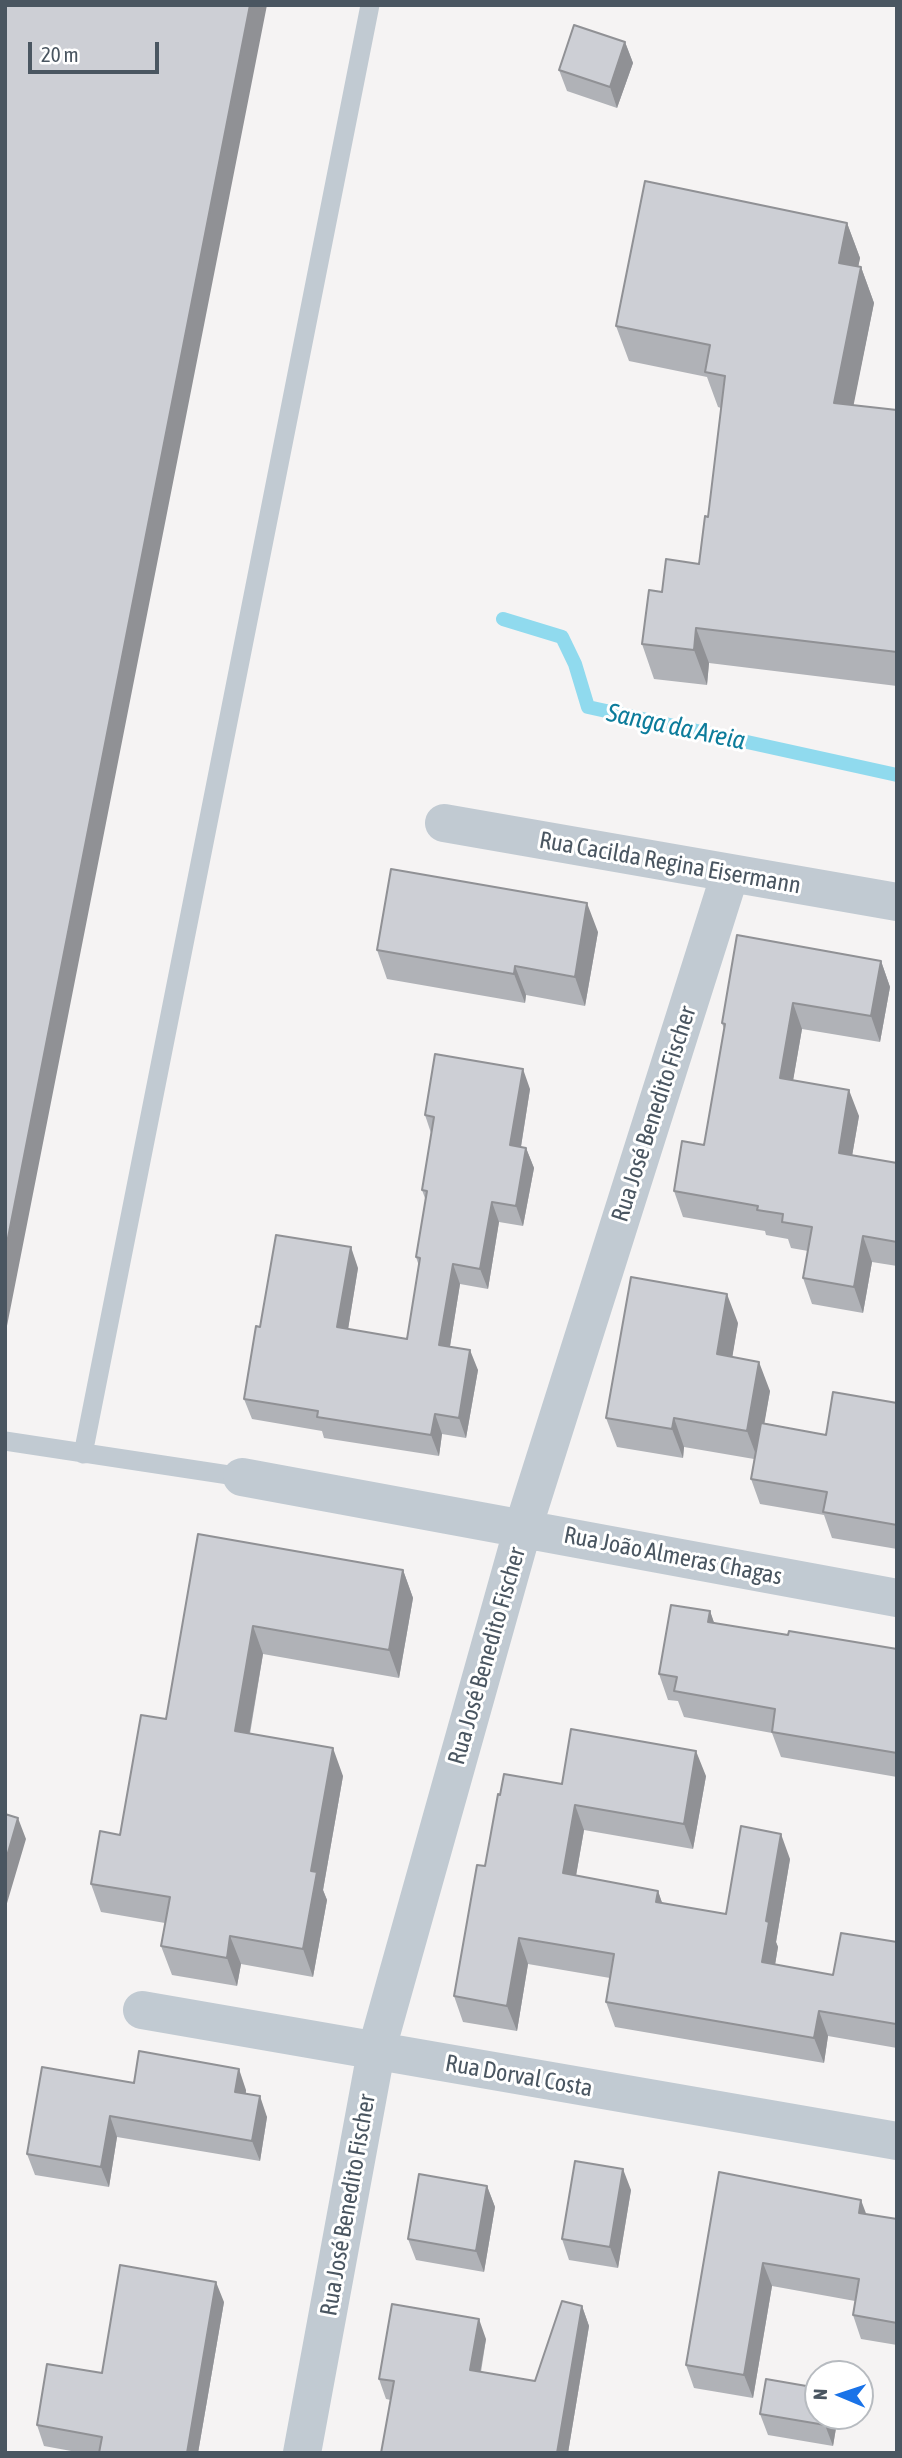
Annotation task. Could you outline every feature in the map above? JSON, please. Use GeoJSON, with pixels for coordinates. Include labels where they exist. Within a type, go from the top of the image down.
{"type":"FeatureCollection","features":[{"type":"Feature","properties":{"kind":"street","name":"Rua Cacilda Regina Eisermann"},"geometry":{"type":"LineString","coordinates":[[444,823],[897,902]]}},
{"type":"Feature","properties":{"kind":"street","name":"Rua José Benedito Fischer"},"geometry":{"type":"LineString","coordinates":[[302,2453],[376,2052],[523,1528],[730,874]]}},
{"type":"Feature","properties":{"kind":"street","name":"Rua João Almeras Chagas"},"geometry":{"type":"LineString","coordinates":[[242,1478],[897,1598]]}},
{"type":"Feature","properties":{"kind":"street","name":"Rua Dorval Costa"},"geometry":{"type":"LineString","coordinates":[[142,2010],[897,2141]]}},
{"type":"Feature","properties":{"kind":"lane"},"geometry":{"type":"LineString","coordinates":[[83,1454],[370,5]]}},
{"type":"Feature","properties":{"kind":"lane"},"geometry":{"type":"LineString","coordinates":[[5,1441],[242,1478]]}},
{"type":"Feature","properties":{"kind":"building"},"geometry":{"type":"Polygon","coordinates":[[[5,5],[250,5],[5,1253],[5,5]]]}},
{"type":"Feature","properties":{"kind":"building"},"geometry":{"type":"Polygon","coordinates":[[[574,25],[625,42],[610,87],[559,70],[574,25]]]}},
{"type":"Feature","properties":{"kind":"building"},"geometry":{"type":"Polygon","coordinates":[[[645,181],[847,223],[839,263],[861,267],[834,403],[897,410],[897,652],[696,628],[694,650],[642,644],[649,590],[662,592],[666,559],[699,564],[705,516],[708,517],[725,376],[705,372],[710,345],[616,326],[645,181]]]}},
{"type":"Feature","properties":{"kind":"building"},"geometry":{"type":"Polygon","coordinates":[[[391,869],[587,903],[575,977],[515,966],[514,974],[377,950],[391,869]]]}},
{"type":"Feature","properties":{"kind":"building"},"geometry":{"type":"Polygon","coordinates":[[[737,935],[881,961],[871,1016],[793,1003],[780,1078],[849,1090],[839,1153],[897,1163],[897,1242],[863,1236],[854,1287],[803,1278],[812,1227],[782,1222],[783,1214],[757,1210],[758,1206],[674,1191],[682,1141],[704,1145],[737,935]]]}},
{"type":"Feature","properties":{"kind":"building"},"geometry":{"type":"Polygon","coordinates":[[[435,1054],[523,1069],[510,1145],[526,1148],[516,1206],[492,1202],[480,1269],[453,1264],[439,1345],[470,1350],[459,1418],[435,1414],[431,1435],[317,1417],[318,1411],[244,1399],[256,1326],[260,1327],[276,1235],[351,1247],[337,1327],[407,1339],[427,1191],[422,1190],[434,1117],[425,1115],[435,1054]]]}},
{"type":"Feature","properties":{"kind":"building"},"geometry":{"type":"Polygon","coordinates":[[[631,1277],[727,1294],[717,1354],[759,1362],[747,1431],[674,1418],[672,1429],[606,1418],[631,1277]]]}},
{"type":"Feature","properties":{"kind":"building"},"geometry":{"type":"Polygon","coordinates":[[[833,1392],[897,1403],[897,1525],[823,1512],[827,1492],[751,1479],[761,1423],[826,1435],[833,1392]]]}},
{"type":"Feature","properties":{"kind":"building"},"geometry":{"type":"Polygon","coordinates":[[[198,1534],[403,1570],[389,1650],[253,1626],[235,1731],[333,1748],[311,1871],[317,1872],[303,1949],[230,1936],[227,1958],[161,1946],[170,1897],[91,1884],[100,1831],[120,1835],[141,1715],[166,1719],[198,1534]]]}},
{"type":"Feature","properties":{"kind":"building"},"geometry":{"type":"Polygon","coordinates":[[[671,1605],[710,1611],[708,1622],[788,1635],[789,1631],[897,1649],[897,1753],[772,1732],[775,1709],[674,1691],[677,1677],[659,1674],[671,1605]]]}},
{"type":"Feature","properties":{"kind":"building"},"geometry":{"type":"Polygon","coordinates":[[[571,1729],[696,1751],[684,1824],[575,1805],[563,1873],[658,1891],[656,1902],[726,1914],[741,1826],[781,1834],[762,1962],[833,1975],[841,1933],[897,1942],[896,2024],[819,2011],[814,2038],[606,2002],[614,1954],[519,1938],[507,2006],[454,1996],[477,1865],[485,1866],[504,1774],[562,1784],[571,1729]]]}},
{"type":"Feature","properties":{"kind":"building"},"geometry":{"type":"Polygon","coordinates":[[[5,1814],[18,1818],[5,1863],[5,1814]]]}},
{"type":"Feature","properties":{"kind":"building"},"geometry":{"type":"Polygon","coordinates":[[[139,2051],[239,2069],[235,2092],[260,2096],[252,2141],[110,2116],[101,2167],[27,2154],[42,2067],[134,2083],[139,2051]]]}},
{"type":"Feature","properties":{"kind":"building"},"geometry":{"type":"Polygon","coordinates":[[[575,2161],[623,2169],[610,2247],[562,2239],[575,2161]]]}},
{"type":"Feature","properties":{"kind":"building"},"geometry":{"type":"Polygon","coordinates":[[[719,2172],[861,2200],[859,2213],[897,2219],[897,2323],[853,2315],[859,2279],[763,2263],[744,2375],[686,2365],[719,2172]]]}},
{"type":"Feature","properties":{"kind":"building"},"geometry":{"type":"Polygon","coordinates":[[[419,2174],[487,2186],[476,2251],[408,2239],[419,2174]]]}},
{"type":"Feature","properties":{"kind":"building"},"geometry":{"type":"Polygon","coordinates":[[[120,2265],[216,2282],[187,2453],[99,2453],[102,2437],[37,2425],[47,2364],[102,2373],[120,2265]]]}},
{"type":"Feature","properties":{"kind":"building"},"geometry":{"type":"Polygon","coordinates":[[[562,2301],[582,2306],[557,2453],[381,2453],[394,2381],[379,2379],[392,2304],[479,2319],[470,2370],[535,2381],[562,2301]]]}},
{"type":"Feature","properties":{"kind":"building"},"geometry":{"type":"Polygon","coordinates":[[[766,2379],[804,2386],[804,2421],[760,2414],[766,2379]]]}},
{"type":"Feature","properties":{"kind":"waterway","name":"Sanga da Areia"},"geometry":{"type":"LineString","coordinates":[[503,619],[562,637],[575,664],[588,707],[897,775]]}}]}
